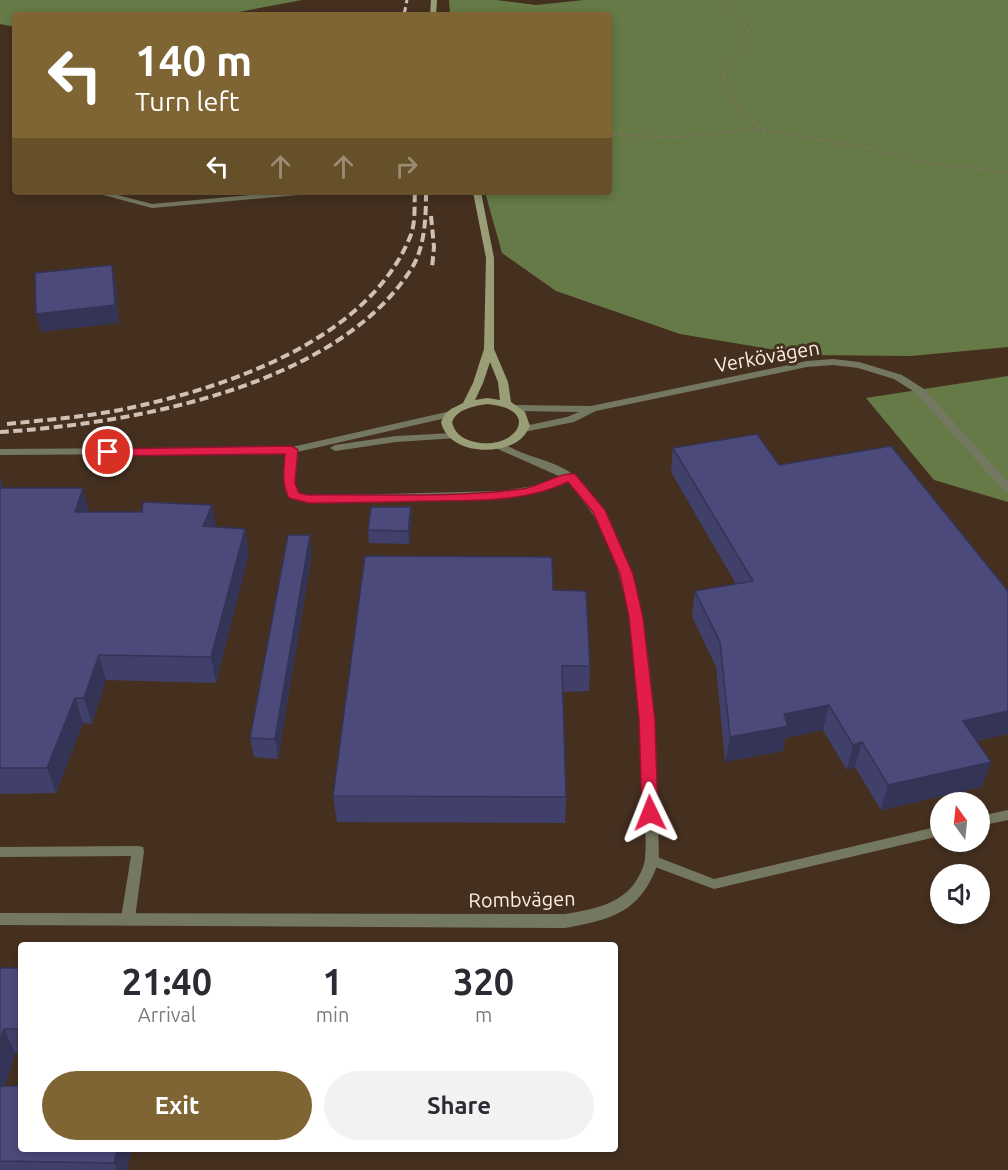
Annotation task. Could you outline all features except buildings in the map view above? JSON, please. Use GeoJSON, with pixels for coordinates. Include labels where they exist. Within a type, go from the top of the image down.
{"type":"FeatureCollection","features":[{"type":"Feature","properties":{"kind":"main road"},"geometry":{"type":"LineString","coordinates":[[478,195],[490,258],[489,349],[478,383],[468,403],[451,414],[447,425],[453,436],[472,445],[497,445]]}},
{"type":"Feature","properties":{"kind":"main road"},"geometry":{"type":"LineString","coordinates":[[489,349],[511,406],[525,418],[524,429]]}},
{"type":"Feature","properties":{"kind":"main road","name":"Verkövägen"},"geometry":{"type":"LineString","coordinates":[[468,403],[487,401],[511,406]]}},
{"type":"Feature","properties":{"kind":"main road","name":"Verkövägen"},"geometry":{"type":"LineString","coordinates":[[497,445],[514,440],[524,429]]}},
{"type":"Feature","properties":{"kind":"street"},"geometry":{"type":"LineString","coordinates":[[108,195],[152,206],[276,195]]}},
{"type":"Feature","properties":{"kind":"street","name":"Verkövägen"},"geometry":{"type":"LineString","coordinates":[[524,429],[570,420],[593,409],[807,364],[833,362],[859,365],[898,377],[920,391],[1008,489]]}},
{"type":"Feature","properties":{"kind":"street","name":"Verkövägen"},"geometry":{"type":"LineString","coordinates":[[511,406],[593,409]]}},
{"type":"Feature","properties":{"kind":"street"},"geometry":{"type":"LineString","coordinates":[[292,450],[451,414]]}},
{"type":"Feature","properties":{"kind":"street"},"geometry":{"type":"LineString","coordinates":[[0,452],[292,450],[343,447],[396,439],[453,436]]}},
{"type":"Feature","properties":{"kind":"street"},"geometry":{"type":"LineString","coordinates":[[497,445],[512,454],[570,477]]}},
{"type":"Feature","properties":{"kind":"street"},"geometry":{"type":"LineString","coordinates":[[292,450],[289,483],[293,495],[308,499],[482,496],[524,493],[548,487],[570,477]]}},
{"type":"Feature","properties":{"kind":"street","name":"Rombvägen"},"geometry":{"type":"LineString","coordinates":[[0,919],[565,921],[605,912],[624,904],[648,878],[652,860],[647,720],[636,617],[627,574],[598,510],[570,477]]}},
{"type":"Feature","properties":{"kind":"lane"},"geometry":{"type":"LineString","coordinates":[[990,818],[1008,814]]}},
{"type":"Feature","properties":{"kind":"lane"},"geometry":{"type":"LineString","coordinates":[[652,860],[714,884],[930,833]]}},
{"type":"Feature","properties":{"kind":"lane"},"geometry":{"type":"LineString","coordinates":[[0,852],[138,851],[128,918]]}},
{"type":"Feature","properties":{"kind":"path"},"geometry":{"type":"LineString","coordinates":[[726,0],[750,33],[749,42],[738,50],[723,72],[726,84],[738,108],[749,121],[778,133]]}},
{"type":"Feature","properties":{"kind":"path"},"geometry":{"type":"LineString","coordinates":[[613,135],[674,137],[745,130],[778,133],[874,149],[932,163],[1008,172]]}},
{"type":"Feature","properties":{"kind":"green space"},"geometry":{"type":"Polygon","coordinates":[[[0,0],[302,0],[239,12],[12,12],[12,26],[0,24],[0,0]]]}},
{"type":"Feature","properties":{"kind":"green space"},"geometry":{"type":"Polygon","coordinates":[[[449,0],[496,0],[536,5],[584,0],[1008,0],[1008,347],[911,356],[806,355],[680,334],[556,291],[502,253],[486,195],[612,195],[612,12],[450,12],[449,0]]]}},
{"type":"Feature","properties":{"kind":"green space"},"geometry":{"type":"Polygon","coordinates":[[[1008,376],[1008,502],[934,480],[866,398],[1008,376]]]}},
{"type":"Feature","properties":{"kind":"railway"},"geometry":{"type":"LineString","coordinates":[[405,12],[407,0]]}},
{"type":"Feature","properties":{"kind":"railway"},"geometry":{"type":"LineString","coordinates":[[7,424],[92,415],[160,401],[245,374],[287,355],[326,332],[361,305],[389,274],[412,232],[415,195]]}},
{"type":"Feature","properties":{"kind":"railway"},"geometry":{"type":"LineString","coordinates":[[0,432],[108,420],[166,408],[224,392],[280,371],[332,344],[376,311],[410,271],[422,243],[426,195]]}},
{"type":"Feature","properties":{"kind":"railway"},"geometry":{"type":"LineString","coordinates":[[431,216],[434,247],[432,268]]}},
{"type":"Feature","properties":{"kind":"route"},"geometry":{"type":"LineString","coordinates":[[108,452],[292,450],[289,483],[293,495],[308,499],[482,496],[524,493],[548,487],[570,477],[598,510],[627,574],[636,617],[647,720],[650,813]]}}]}
